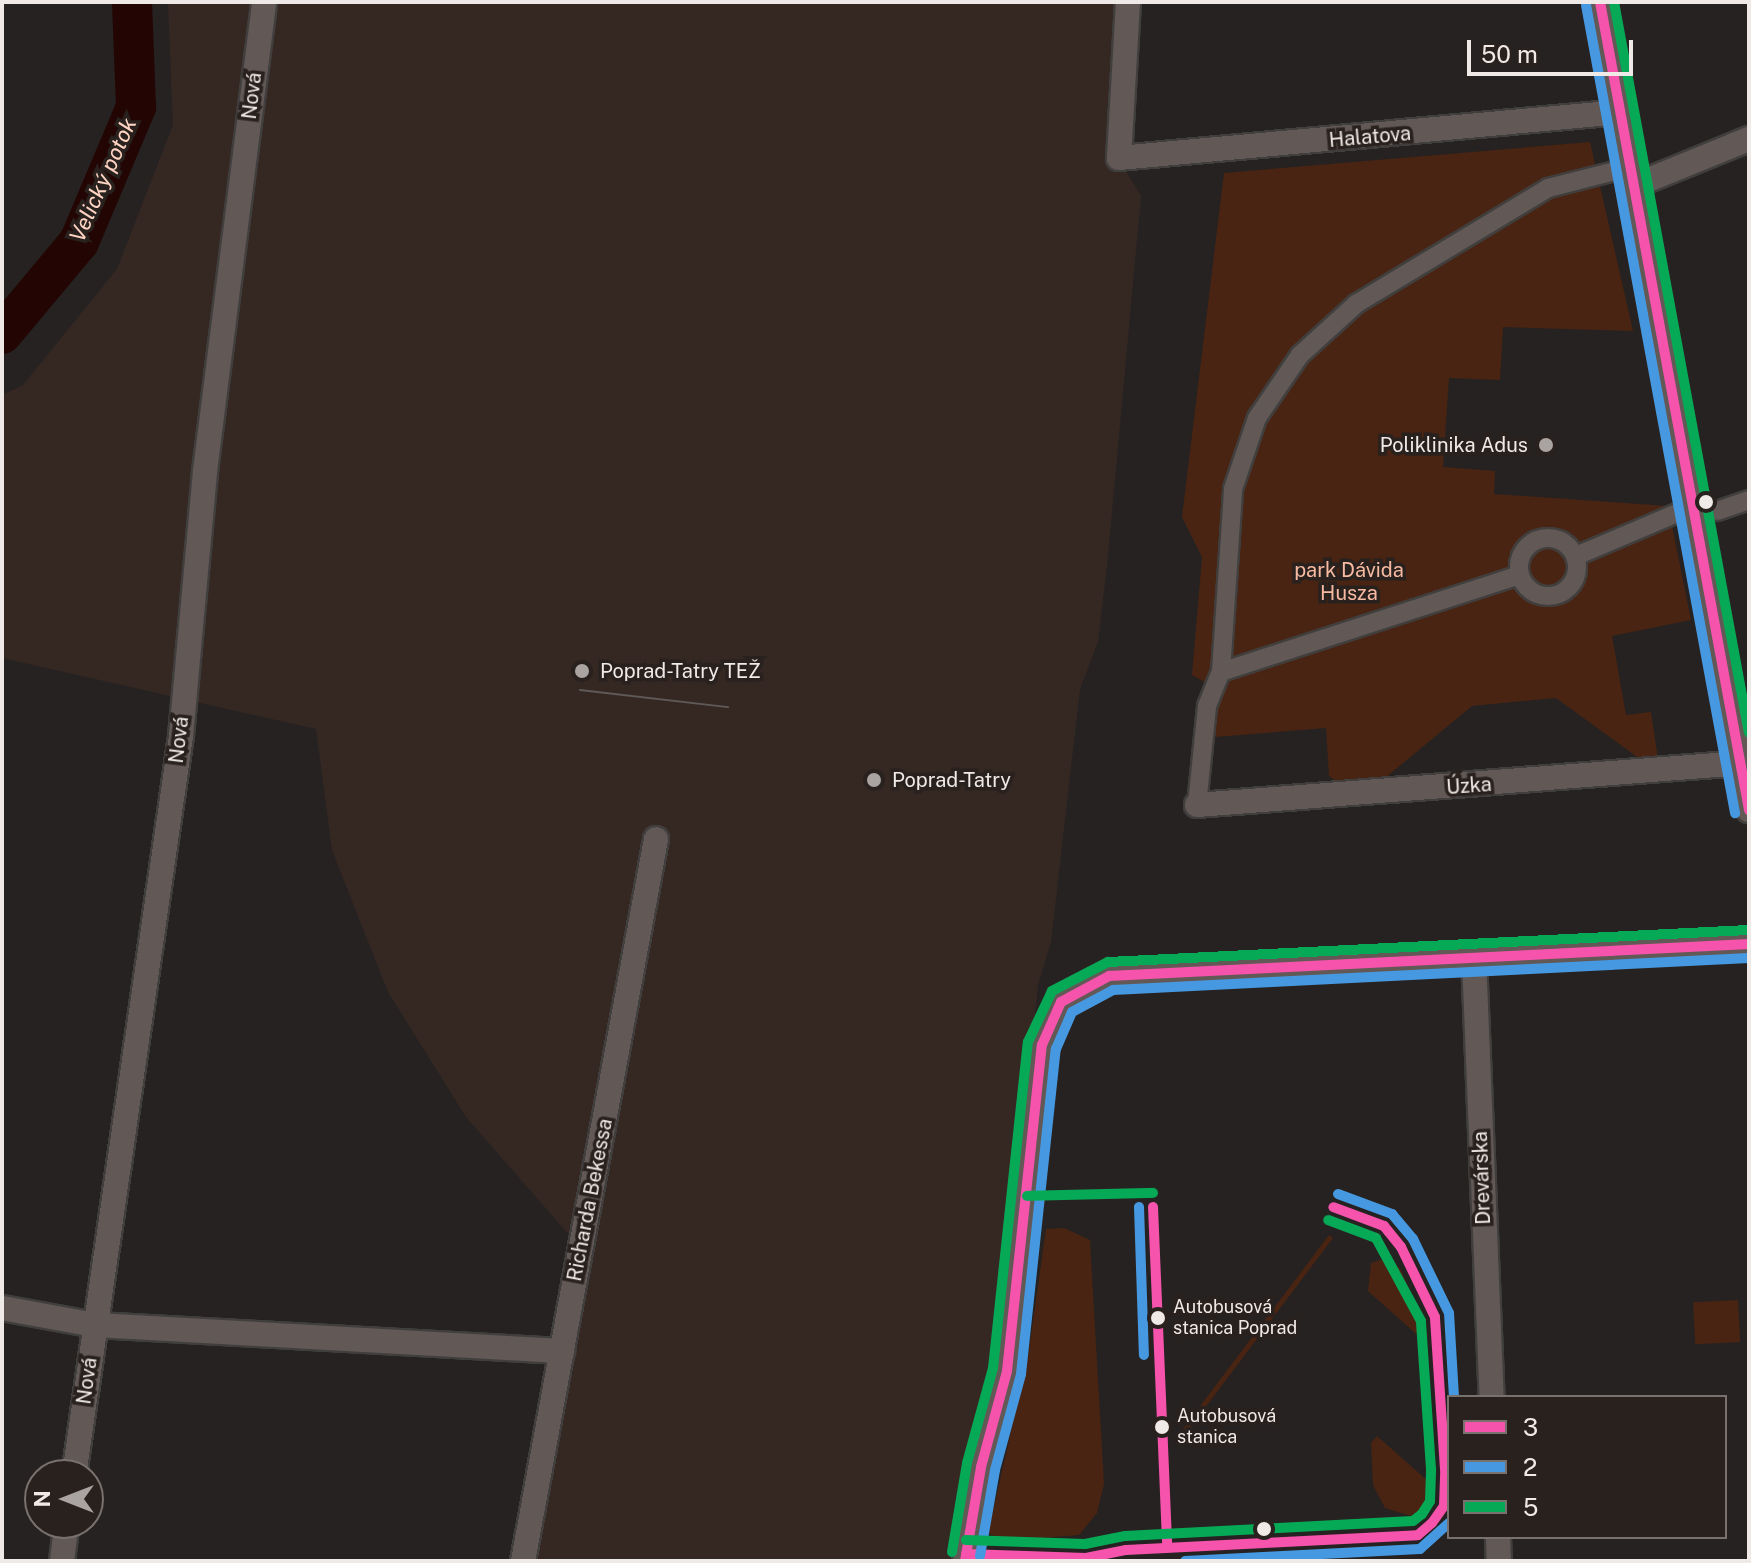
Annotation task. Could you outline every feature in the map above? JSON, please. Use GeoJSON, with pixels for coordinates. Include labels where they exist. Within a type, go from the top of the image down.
{"type":"FeatureCollection","features":[{"type":"Feature","properties":{"kind":"street","name":"Nová"},"geometry":{"type":"LineString","coordinates":[[76,1459],[181,736],[205,471],[264,2]]}},
{"type":"Feature","properties":{"kind":"street","name":"Halatova"},"geometry":{"type":"LineString","coordinates":[[1128,2],[1119,158],[1621,112]]}},
{"type":"Feature","properties":{"kind":"street"},"geometry":{"type":"LineString","coordinates":[[1600,2],[1621,112],[1626,178],[1749,810]]}},
{"type":"Feature","properties":{"kind":"street"},"geometry":{"type":"LineString","coordinates":[[1197,805],[1207,706],[1221,672],[1233,489],[1257,418],[1300,355],[1356,304],[1418,262],[1548,188],[1626,178],[1749,139]]}},
{"type":"Feature","properties":{"kind":"street"},"geometry":{"type":"LineString","coordinates":[[1717,511],[1749,500]]}},
{"type":"Feature","properties":{"kind":"street"},"geometry":{"type":"LineString","coordinates":[[1576,556],[1682,511]]}},
{"type":"Feature","properties":{"kind":"street"},"geometry":{"type":"LineString","coordinates":[[1539,539],[1565,542],[1576,556],[1576,578],[1559,595],[1530,591],[1520,575],[1520,557],[1539,539]]}},
{"type":"Feature","properties":{"kind":"street"},"geometry":{"type":"LineString","coordinates":[[1221,672],[1520,575]]}},
{"type":"Feature","properties":{"kind":"street","name":"Úzka"},"geometry":{"type":"LineString","coordinates":[[1197,805],[1741,763]]}},
{"type":"Feature","properties":{"kind":"street","name":"Richarda Bekessa"},"geometry":{"type":"LineString","coordinates":[[523,1561],[656,839]]}},
{"type":"Feature","properties":{"kind":"street"},"geometry":{"type":"LineString","coordinates":[[965,1561],[981,1467],[1007,1371],[1042,1045],[1061,1002],[1109,976],[1749,944]]}},
{"type":"Feature","properties":{"kind":"street","name":"Drevárska"},"geometry":{"type":"LineString","coordinates":[[1474,958],[1492,1395]]}},
{"type":"Feature","properties":{"kind":"street"},"geometry":{"type":"LineString","coordinates":[[2,1308],[95,1325],[562,1351]]}},
{"type":"Feature","properties":{"kind":"street"},"geometry":{"type":"LineString","coordinates":[[62,1561],[65,1539]]}},
{"type":"Feature","properties":{"kind":"shaded area"},"geometry":{"type":"Polygon","coordinates":[[[168,2],[1125,2],[1113,150],[1141,196],[1107,566],[1098,642],[1080,689],[1051,942],[1038,985],[1001,1339],[951,1561],[514,1561],[570,1236],[466,1117],[388,992],[332,850],[316,729],[2,658],[2,395],[23,385],[117,269],[173,125],[168,2]]]}},
{"type":"Feature","properties":{"kind":"green space","name":"park Dávida Husza"},"geometry":{"type":"Polygon","coordinates":[[[1590,142],[1633,331],[1503,327],[1500,380],[1449,378],[1443,467],[1495,471],[1494,494],[1668,506],[1691,620],[1612,636],[1626,715],[1651,712],[1658,760],[1644,762],[1556,698],[1472,706],[1379,783],[1341,785],[1329,776],[1326,728],[1215,737],[1219,690],[1192,675],[1202,557],[1182,517],[1224,173],[1590,142]]]}},
{"type":"Feature","properties":{"kind":"green space"},"geometry":{"type":"Polygon","coordinates":[[[1064,1228],[1090,1240],[1104,1484],[1097,1513],[1079,1535],[1004,1541],[988,1533],[1028,1357],[1046,1229],[1064,1228]]]}},
{"type":"Feature","properties":{"kind":"green space"},"geometry":{"type":"Polygon","coordinates":[[[1329,1235],[1333,1238],[1181,1439],[1177,1436],[1329,1235]]]}},
{"type":"Feature","properties":{"kind":"green space"},"geometry":{"type":"Polygon","coordinates":[[[1389,1257],[1401,1270],[1428,1336],[1422,1339],[1368,1291],[1371,1263],[1389,1257]]]}},
{"type":"Feature","properties":{"kind":"green space"},"geometry":{"type":"Polygon","coordinates":[[[1738,1300],[1740,1342],[1695,1344],[1693,1302],[1738,1300]]]}},
{"type":"Feature","properties":{"kind":"green space"},"geometry":{"type":"Polygon","coordinates":[[[1377,1436],[1429,1482],[1429,1503],[1411,1516],[1385,1508],[1373,1485],[1371,1443],[1377,1436]]]}},
{"type":"Feature","properties":{"kind":"waterway","name":"Velický potok"},"geometry":{"type":"LineString","coordinates":[[2,334],[79,242],[136,107],[132,2]]}},
{"type":"Feature","properties":{"kind":"tram line"},"geometry":{"type":"LineString","coordinates":[[580,690],[728,707]]}},
{"type":"Feature","properties":{"kind":"transit line","name":"3"},"geometry":{"type":"LineString","coordinates":[[1600,2],[1749,810]]}},
{"type":"Feature","properties":{"kind":"transit line","name":"5"},"geometry":{"type":"LineString","coordinates":[[1614,2],[1749,733]]}},
{"type":"Feature","properties":{"kind":"transit line","name":"2"},"geometry":{"type":"LineString","coordinates":[[1586,5],[1735,813]]}},
{"type":"Feature","properties":{"kind":"transit line","name":"5"},"geometry":{"type":"LineString","coordinates":[[952,1552],[967,1463],[993,1368],[1028,1042],[1052,991],[1108,962],[1748,930]]}},
{"type":"Feature","properties":{"kind":"transit line","name":"3"},"geometry":{"type":"LineString","coordinates":[[965,1561],[981,1467],[1007,1371],[1042,1045],[1061,1002],[1109,976],[1749,944]]}},
{"type":"Feature","properties":{"kind":"transit line","name":"2"},"geometry":{"type":"LineString","coordinates":[[980,1556],[995,1470],[1021,1374],[1056,1049],[1072,1012],[1113,990],[1749,958]]}},
{"type":"Feature","properties":{"kind":"transit line","name":"5"},"geometry":{"type":"LineString","coordinates":[[1027,1196],[1153,1193]]}},
{"type":"Feature","properties":{"kind":"transit line","name":"2"},"geometry":{"type":"LineString","coordinates":[[1338,1194],[1392,1214],[1413,1239],[1449,1313],[1454,1395]]}},
{"type":"Feature","properties":{"kind":"transit line","name":"2"},"geometry":{"type":"LineString","coordinates":[[1139,1207],[1144,1355]]}},
{"type":"Feature","properties":{"kind":"transit line","name":"3"},"geometry":{"type":"LineString","coordinates":[[1153,1207],[1167,1548]]}},
{"type":"Feature","properties":{"kind":"transit line","name":"3"},"geometry":{"type":"LineString","coordinates":[[966,1554],[1086,1558],[1126,1550],[1418,1535],[1432,1523],[1444,1506],[1445,1469],[1435,1317],[1401,1247],[1384,1226],[1333,1207]]}},
{"type":"Feature","properties":{"kind":"transit line","name":"5"},"geometry":{"type":"LineString","coordinates":[[966,1540],[1085,1544],[1125,1536],[1413,1521],[1422,1514],[1430,1501],[1431,1469],[1421,1321],[1376,1238],[1328,1220]]}},
{"type":"Feature","properties":{"kind":"transit line","name":"2"},"geometry":{"type":"LineString","coordinates":[[1185,1561],[1420,1549],[1447,1525]]}},
{"type":"Feature","properties":{"kind":"place","name":"Poliklinika Adus"},"geometry":{"type":"Point","coordinates":[1546,445]}},
{"type":"Feature","properties":{"kind":"place","name":"Poprad-Tatry TEŽ"},"geometry":{"type":"Point","coordinates":[582,671]}},
{"type":"Feature","properties":{"kind":"place","name":"Poprad-Tatry"},"geometry":{"type":"Point","coordinates":[874,780]}},
{"type":"Feature","properties":{"kind":"place","name":"Autobusová stanica Poprad"},"geometry":{"type":"Point","coordinates":[1158,1318]}},
{"type":"Feature","properties":{"kind":"place","name":"Autobusová stanica"},"geometry":{"type":"Point","coordinates":[1162,1427]}}]}
